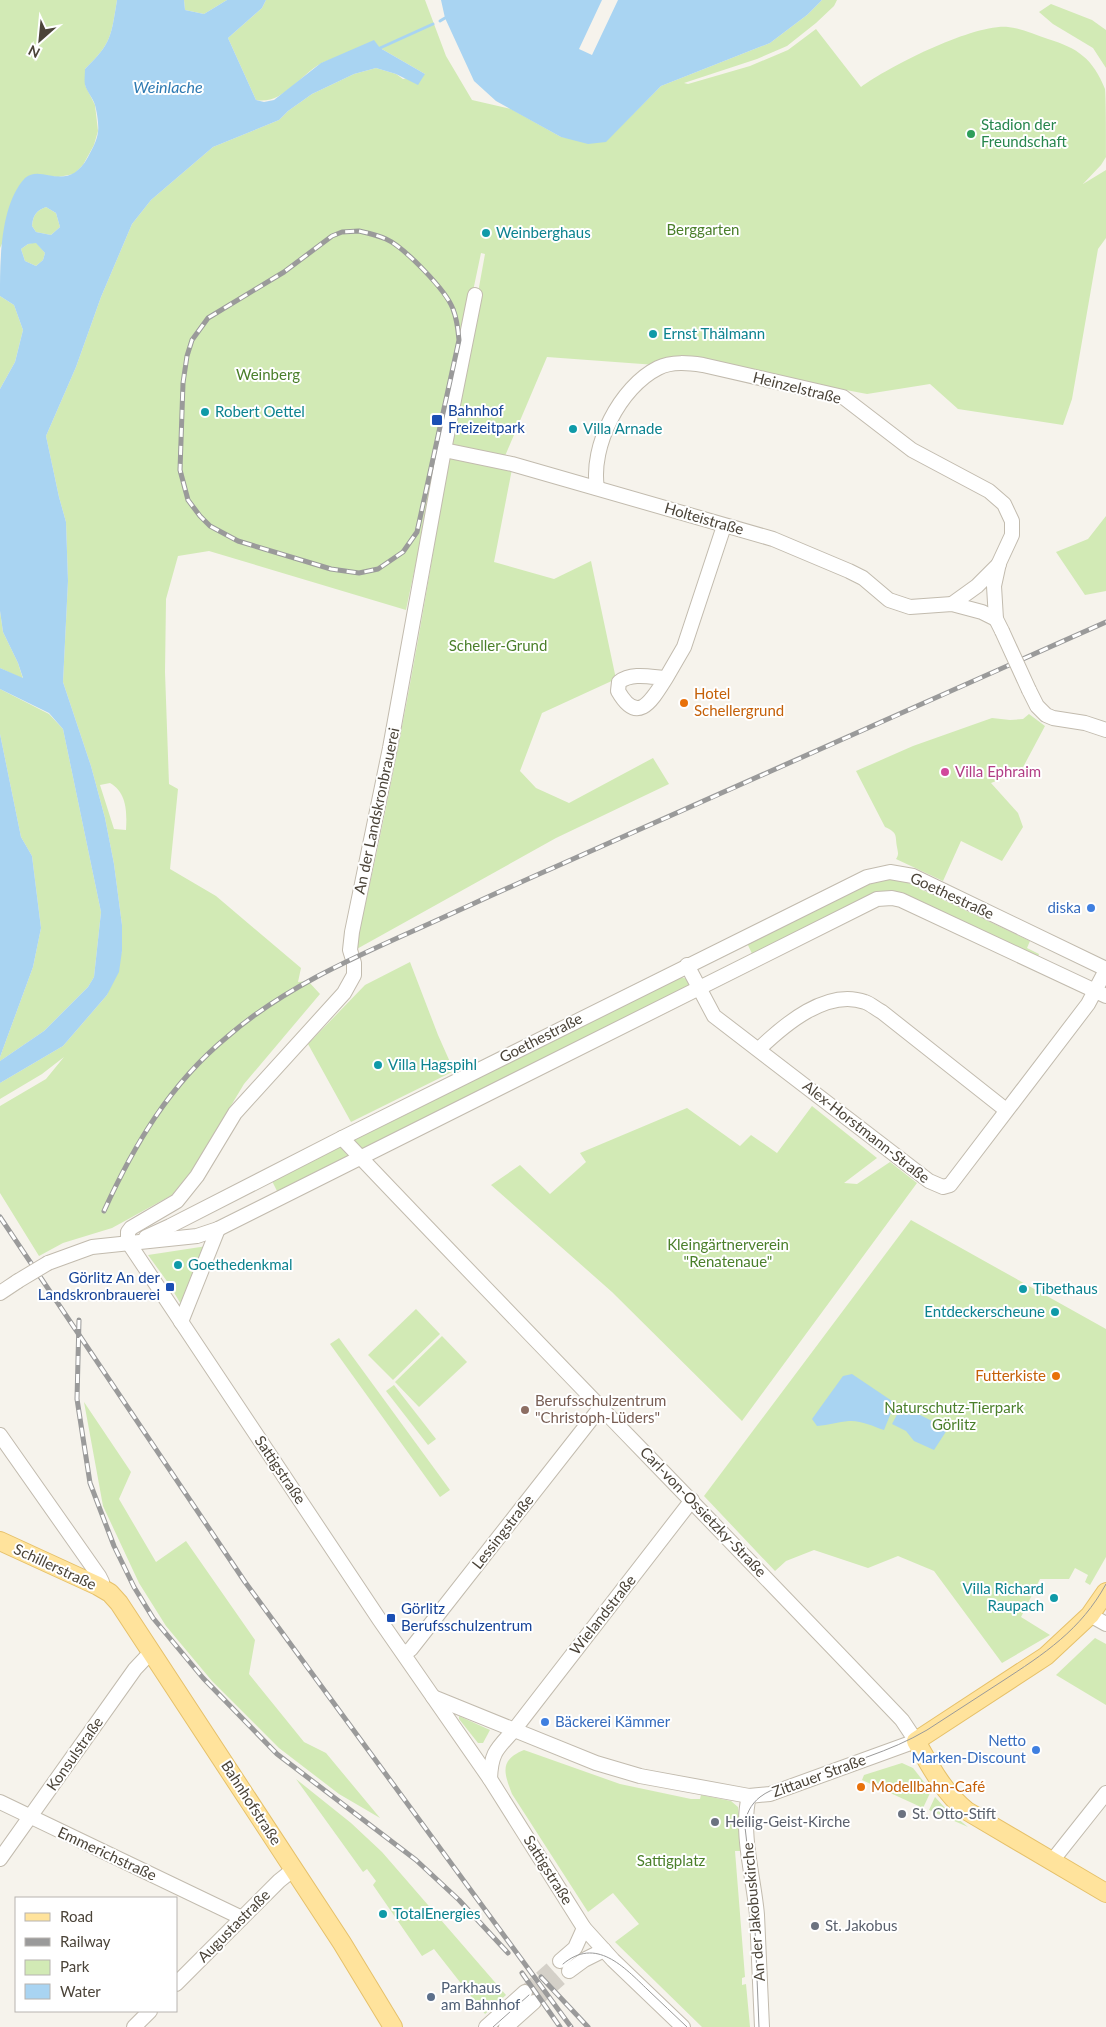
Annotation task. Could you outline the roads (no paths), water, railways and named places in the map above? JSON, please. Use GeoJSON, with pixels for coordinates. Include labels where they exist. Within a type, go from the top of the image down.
{"type":"FeatureCollection","features":[{"type":"Feature","properties":{"kind":"main road","name":"Schillerstraße"},"geometry":{"type":"LineString","coordinates":[[0,1541],[106,1591]]}},
{"type":"Feature","properties":{"kind":"main road","name":"Bahnhofstraße"},"geometry":{"type":"LineString","coordinates":[[106,1591],[119,1603],[152,1651],[393,2023]]}},
{"type":"Feature","properties":{"kind":"main road","name":"Zittauer Straße"},"geometry":{"type":"LineString","coordinates":[[916,1741],[1046,1656],[1069,1637],[1090,1615],[1106,1592]]}},
{"type":"Feature","properties":{"kind":"main road"},"geometry":{"type":"LineString","coordinates":[[916,1741],[942,1784],[958,1804],[1106,1893]]}},
{"type":"Feature","properties":{"kind":"street","name":"An der Landskronbrauerei"},"geometry":{"type":"LineString","coordinates":[[131,1242],[128,1232],[131,1228],[177,1201],[197,1176],[235,1113],[338,1000],[354,975],[354,963],[350,950],[352,932],[390,748],[444,450],[475,294]]}},
{"type":"Feature","properties":{"kind":"street","name":"Heinzelstraße"},"geometry":{"type":"LineString","coordinates":[[597,488],[595,475],[610,418],[627,392],[658,368],[670,364],[688,362],[843,397],[912,450],[989,491],[1004,504],[1012,521],[1012,535],[999,563],[994,586],[999,625]]}},
{"type":"Feature","properties":{"kind":"street","name":"Holteistraße"},"geometry":{"type":"LineString","coordinates":[[444,450],[512,464],[773,539],[849,570],[863,578],[889,600],[910,606],[952,604],[982,612],[999,625]]}},
{"type":"Feature","properties":{"kind":"street"},"geometry":{"type":"LineString","coordinates":[[666,678],[684,647],[724,526]]}},
{"type":"Feature","properties":{"kind":"street"},"geometry":{"type":"LineString","coordinates":[[952,604],[978,586],[999,563]]}},
{"type":"Feature","properties":{"kind":"street"},"geometry":{"type":"LineString","coordinates":[[999,625],[1037,706],[1046,715],[1053,718],[1085,723],[1106,730]]}},
{"type":"Feature","properties":{"kind":"street","name":"Goethestraße"},"geometry":{"type":"LineString","coordinates":[[890,872],[913,876],[1106,970],[1101,993],[911,904],[892,898],[877,899],[218,1229],[197,1236],[131,1242],[170,1226],[687,964],[866,876],[890,872]]}},
{"type":"Feature","properties":{"kind":"street"},"geometry":{"type":"LineString","coordinates":[[687,964],[699,989]]}},
{"type":"Feature","properties":{"kind":"street","name":"Alex-Horstmann-Straße"},"geometry":{"type":"LineString","coordinates":[[699,989],[714,1016],[933,1184],[944,1187],[950,1185],[1088,1004],[1101,993]]}},
{"type":"Feature","properties":{"kind":"street"},"geometry":{"type":"LineString","coordinates":[[759,1049],[777,1032],[801,1014],[820,1005],[845,998],[865,1002],[882,1012],[1006,1110]]}},
{"type":"Feature","properties":{"kind":"street"},"geometry":{"type":"LineString","coordinates":[[342,1138],[361,1157]]}},
{"type":"Feature","properties":{"kind":"street","name":"Carl-von-Ossietzky-Straße"},"geometry":{"type":"LineString","coordinates":[[361,1157],[600,1408],[692,1500],[902,1720],[916,1741]]}},
{"type":"Feature","properties":{"kind":"street"},"geometry":{"type":"LineString","coordinates":[[181,1322],[218,1229]]}},
{"type":"Feature","properties":{"kind":"street"},"geometry":{"type":"LineString","coordinates":[[0,1293],[48,1263],[92,1247],[131,1242]]}},
{"type":"Feature","properties":{"kind":"street","name":"Sattigstraße"},"geometry":{"type":"LineString","coordinates":[[131,1242],[181,1322],[432,1697],[490,1779],[584,1928],[683,2027]]}},
{"type":"Feature","properties":{"kind":"street","name":"Lessingstraße"},"geometry":{"type":"LineString","coordinates":[[404,1654],[411,1649],[600,1408]]}},
{"type":"Feature","properties":{"kind":"street","name":"Bahnhofstraße"},"geometry":{"type":"LineString","coordinates":[[0,1435],[99,1576],[106,1591]]}},
{"type":"Feature","properties":{"kind":"street","name":"Wielandstraße"},"geometry":{"type":"LineString","coordinates":[[514,1730],[692,1500]]}},
{"type":"Feature","properties":{"kind":"street"},"geometry":{"type":"LineString","coordinates":[[1090,1615],[1106,1624]]}},
{"type":"Feature","properties":{"kind":"street","name":"Konsulstraße"},"geometry":{"type":"LineString","coordinates":[[0,1859],[135,1669],[152,1651]]}},
{"type":"Feature","properties":{"kind":"street"},"geometry":{"type":"LineString","coordinates":[[432,1697],[514,1730],[495,1752],[491,1762],[490,1779]]}},
{"type":"Feature","properties":{"kind":"street","name":"Zittauer Straße"},"geometry":{"type":"LineString","coordinates":[[514,1730],[596,1763],[640,1776],[749,1796],[770,1794],[916,1741]]}},
{"type":"Feature","properties":{"kind":"street"},"geometry":{"type":"LineString","coordinates":[[1052,1861],[1106,1793]]}},
{"type":"Feature","properties":{"kind":"street","name":"An der Jakobuskirche"},"geometry":{"type":"LineString","coordinates":[[749,1796],[747,1831],[756,1915],[762,2027]]}},
{"type":"Feature","properties":{"kind":"street","name":"Emmerichstraße"},"geometry":{"type":"LineString","coordinates":[[0,1802],[242,1918]]}},
{"type":"Feature","properties":{"kind":"street","name":"Augustastraße"},"geometry":{"type":"LineString","coordinates":[[178,1982],[283,1877],[294,1870]]}},
{"type":"Feature","properties":{"kind":"street"},"geometry":{"type":"LineString","coordinates":[[584,1928],[565,1966],[584,1960],[604,1950]]}},
{"type":"Feature","properties":{"kind":"street"},"geometry":{"type":"LineString","coordinates":[[486,2027],[530,1997],[506,2027]]}},
{"type":"Feature","properties":{"kind":"street"},"geometry":{"type":"LineString","coordinates":[[134,2027],[149,2012]]}},
{"type":"Feature","properties":{"kind":"water","name":"Weinlache"},"geometry":{"type":"Polygon","coordinates":[[[117,0],[184,0],[185,10],[204,14],[227,0],[266,0],[262,8],[228,38],[256,100],[264,102],[274,100],[321,63],[374,40],[380,48],[425,74],[418,85],[396,74],[376,68],[354,74],[312,94],[279,120],[213,147],[151,200],[132,224],[101,297],[76,367],[46,436],[66,522],[68,581],[63,682],[91,766],[105,818],[114,864],[122,925],[122,951],[119,972],[107,995],[63,1046],[0,1083],[0,1061],[44,1031],[88,987],[94,977],[101,912],[63,729],[49,713],[0,689],[0,668],[23,678],[3,632],[0,611],[0,389],[15,362],[23,330],[14,305],[0,296],[1,250],[6,218],[11,203],[17,189],[25,178],[32,174],[63,176],[72,174],[80,168],[93,148],[98,122],[95,105],[85,85],[85,69],[101,52],[109,38],[117,0]],[[46,207],[36,214],[32,226],[36,232],[51,235],[60,227],[56,213],[46,207]],[[36,243],[28,244],[21,249],[25,261],[36,266],[43,260],[45,253],[36,243]]]}},
{"type":"Feature","properties":{"kind":"water"},"geometry":{"type":"Polygon","coordinates":[[[441,0],[602,0],[579,49],[592,55],[618,0],[822,0],[807,15],[770,43],[661,86],[606,142],[588,144],[561,137],[496,101],[474,81],[445,18],[441,0]]]}},
{"type":"Feature","properties":{"kind":"water"},"geometry":{"type":"Polygon","coordinates":[[[0,734],[21,837],[32,856],[41,928],[33,967],[0,1057],[0,734]]]}},
{"type":"Feature","properties":{"kind":"water"},"geometry":{"type":"Polygon","coordinates":[[[852,1374],[895,1403],[884,1430],[858,1421],[845,1421],[817,1426],[812,1419],[843,1376],[852,1374]]]}},
{"type":"Feature","properties":{"kind":"water"},"geometry":{"type":"Polygon","coordinates":[[[902,1405],[947,1430],[934,1450],[914,1441],[906,1431],[892,1424],[902,1405]]]}},
{"type":"Feature","properties":{"kind":"waterway"},"geometry":{"type":"LineString","coordinates":[[440,21],[445,18]]}},
{"type":"Feature","properties":{"kind":"waterway"},"geometry":{"type":"LineString","coordinates":[[380,48],[433,24]]}},
{"type":"Feature","properties":{"kind":"tunnel"},"geometry":{"type":"LineString","coordinates":[[525,1992],[560,1961]]}},
{"type":"Feature","properties":{"kind":"tunnel"},"geometry":{"type":"LineString","coordinates":[[534,2002],[569,1971]]}},
{"type":"Feature","properties":{"kind":"tram line"},"geometry":{"type":"LineString","coordinates":[[759,2027],[754,1905],[745,1827],[747,1814],[754,1803],[760,1797],[776,1788],[883,1751],[927,1730],[1047,1651],[1085,1615],[1106,1584]]}},
{"type":"Feature","properties":{"kind":"tram line"},"geometry":{"type":"LineString","coordinates":[[563,1964],[575,1956],[587,1953],[609,1958],[629,1972],[687,2027]]}},
{"type":"Feature","properties":{"kind":"tram line"},"geometry":{"type":"LineString","coordinates":[[493,2027],[529,1995]]}},
{"type":"Feature","properties":{"kind":"railway"},"geometry":{"type":"LineString","coordinates":[[359,231],[386,239],[424,270],[449,301],[456,320],[459,340],[417,532],[403,552],[378,569],[359,573],[331,569],[238,541],[210,526],[188,500],[180,470],[183,383],[187,356],[192,340],[208,318],[284,272],[332,236],[342,232],[359,231]]}},
{"type":"Feature","properties":{"kind":"railway"},"geometry":{"type":"LineString","coordinates":[[104,1211],[141,1139],[171,1095],[188,1075],[227,1037],[292,990],[340,965],[537,875],[1106,622]]}},
{"type":"Feature","properties":{"kind":"railway"},"geometry":{"type":"LineString","coordinates":[[0,1217],[245,1582],[571,2027]]}},
{"type":"Feature","properties":{"kind":"railway"},"geometry":{"type":"LineString","coordinates":[[79,1320],[77,1399],[90,1483],[114,1546],[134,1587],[153,1618],[203,1678],[277,1754],[416,1860],[459,1900],[508,1953]]}},
{"type":"Feature","properties":{"kind":"railway"},"geometry":{"type":"LineString","coordinates":[[522,1973],[560,2027]]}},
{"type":"Feature","properties":{"kind":"railway"},"geometry":{"type":"LineString","coordinates":[[541,1977],[588,2027]]}},
{"type":"Feature","properties":{"kind":"place","name":"Stadion der Freundschaft"},"geometry":{"type":"Point","coordinates":[971,134]}},
{"type":"Feature","properties":{"kind":"place","name":"Weinberghaus"},"geometry":{"type":"Point","coordinates":[486,233]}},
{"type":"Feature","properties":{"kind":"place","name":"Ernst Thälmann"},"geometry":{"type":"Point","coordinates":[653,334]}},
{"type":"Feature","properties":{"kind":"place","name":"Robert Oettel"},"geometry":{"type":"Point","coordinates":[205,412]}},
{"type":"Feature","properties":{"kind":"place","name":"Bahnhof Freizeitpark"},"geometry":{"type":"Point","coordinates":[437,420]}},
{"type":"Feature","properties":{"kind":"place","name":"Villa Arnade"},"geometry":{"type":"Point","coordinates":[573,429]}},
{"type":"Feature","properties":{"kind":"place","name":"Hotel Schellergrund"},"geometry":{"type":"Point","coordinates":[684,703]}},
{"type":"Feature","properties":{"kind":"place","name":"Villa Ephraim"},"geometry":{"type":"Point","coordinates":[945,772]}},
{"type":"Feature","properties":{"kind":"place","name":"diska"},"geometry":{"type":"Point","coordinates":[1091,908]}},
{"type":"Feature","properties":{"kind":"place","name":"Villa Hagspihl"},"geometry":{"type":"Point","coordinates":[378,1065]}},
{"type":"Feature","properties":{"kind":"place","name":"Goethedenkmal"},"geometry":{"type":"Point","coordinates":[178,1265]}},
{"type":"Feature","properties":{"kind":"place","name":"Görlitz An der Landskronbrauerei"},"geometry":{"type":"Point","coordinates":[170,1287]}},
{"type":"Feature","properties":{"kind":"place","name":"Tibethaus"},"geometry":{"type":"Point","coordinates":[1023,1289]}},
{"type":"Feature","properties":{"kind":"place","name":"Entdeckerscheune"},"geometry":{"type":"Point","coordinates":[1055,1312]}},
{"type":"Feature","properties":{"kind":"place","name":"Futterkiste"},"geometry":{"type":"Point","coordinates":[1056,1376]}},
{"type":"Feature","properties":{"kind":"place","name":"Berufsschulzentrum \"Christoph-Lüders\""},"geometry":{"type":"Point","coordinates":[525,1410]}},
{"type":"Feature","properties":{"kind":"place","name":"Villa Richard Raupach"},"geometry":{"type":"Point","coordinates":[1054,1598]}},
{"type":"Feature","properties":{"kind":"place","name":"Görlitz Berufsschulzentrum"},"geometry":{"type":"Point","coordinates":[391,1618]}},
{"type":"Feature","properties":{"kind":"place","name":"Bäckerei Kämmer"},"geometry":{"type":"Point","coordinates":[545,1722]}},
{"type":"Feature","properties":{"kind":"place","name":"Netto Marken-Discount"},"geometry":{"type":"Point","coordinates":[1036,1750]}},
{"type":"Feature","properties":{"kind":"place","name":"Modellbahn-Café"},"geometry":{"type":"Point","coordinates":[861,1787]}},
{"type":"Feature","properties":{"kind":"place","name":"St. Otto-Stift"},"geometry":{"type":"Point","coordinates":[902,1814]}},
{"type":"Feature","properties":{"kind":"place","name":"Heilig-Geist-Kirche"},"geometry":{"type":"Point","coordinates":[715,1822]}},
{"type":"Feature","properties":{"kind":"place","name":"TotalEnergies"},"geometry":{"type":"Point","coordinates":[383,1914]}},
{"type":"Feature","properties":{"kind":"place","name":"St. Jakobus"},"geometry":{"type":"Point","coordinates":[815,1926]}},
{"type":"Feature","properties":{"kind":"place","name":"Parkhaus am Bahnhof"},"geometry":{"type":"Point","coordinates":[431,1997]}},
{"type":"Feature","properties":{"kind":"park label","name":"Berggarten"},"geometry":{"type":"Point","coordinates":[703,230]}},
{"type":"Feature","properties":{"kind":"park label","name":"Weinberg"},"geometry":{"type":"Point","coordinates":[268,375]}},
{"type":"Feature","properties":{"kind":"park label","name":"Scheller-Grund"},"geometry":{"type":"Point","coordinates":[498,646]}},
{"type":"Feature","properties":{"kind":"park label","name":"Kleingärtnerverein \"Renatenaue\""},"geometry":{"type":"Point","coordinates":[728,1254]}},
{"type":"Feature","properties":{"kind":"park label","name":"Naturschutz-Tierpark Görlitz"},"geometry":{"type":"Point","coordinates":[954,1416]}},
{"type":"Feature","properties":{"kind":"park label","name":"Sattigplatz"},"geometry":{"type":"Point","coordinates":[671,1861]}}]}
